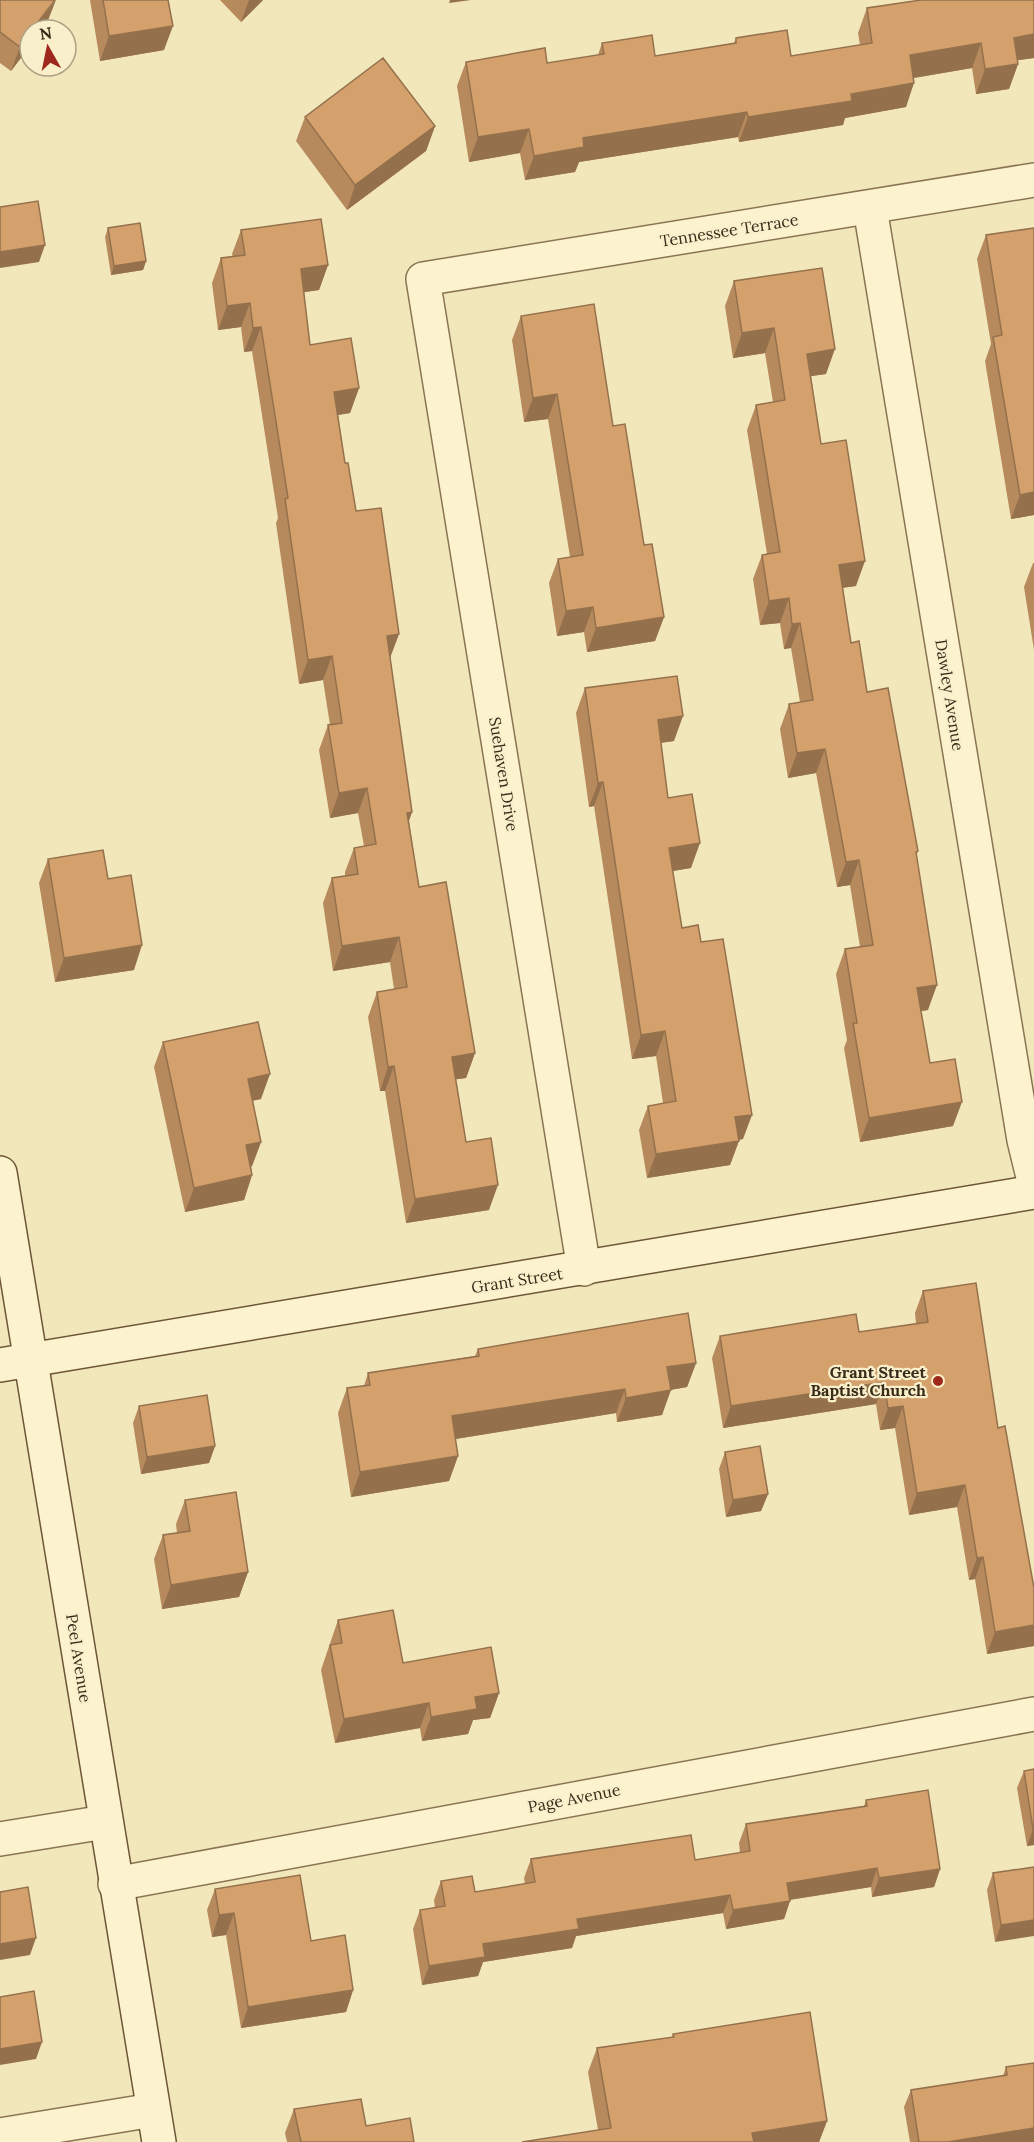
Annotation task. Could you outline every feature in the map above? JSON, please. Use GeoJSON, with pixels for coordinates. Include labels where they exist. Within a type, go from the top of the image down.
{"type":"FeatureCollection","features":[{"type":"Feature","properties":{"kind":"street","name":"Tennessee Terrace"},"geometry":{"type":"LineString","coordinates":[[423,279],[1034,180]]}},
{"type":"Feature","properties":{"kind":"street","name":"Dawley Avenue"},"geometry":{"type":"LineString","coordinates":[[870,208],[1024,1140],[1034,1181]]}},
{"type":"Feature","properties":{"kind":"street","name":"Suehaven Drive"},"geometry":{"type":"LineString","coordinates":[[423,279],[584,1269]]}},
{"type":"Feature","properties":{"kind":"street","name":"Peel Avenue"},"geometry":{"type":"LineString","coordinates":[[0,1173],[16,1363],[105,1822],[159,2142]]}},
{"type":"Feature","properties":{"kind":"street","name":"Grant Street"},"geometry":{"type":"LineString","coordinates":[[16,1363],[1034,1192]]}},
{"type":"Feature","properties":{"kind":"street","name":"Page Avenue"},"geometry":{"type":"LineString","coordinates":[[115,1884],[1034,1714]]}},
{"type":"Feature","properties":{"kind":"street"},"geometry":{"type":"LineString","coordinates":[[0,1839],[105,1822]]}},
{"type":"Feature","properties":{"kind":"street"},"geometry":{"type":"LineString","coordinates":[[0,2135],[153,2110]]}},
{"type":"Feature","properties":{"kind":"building"},"geometry":{"type":"Polygon","coordinates":[[[0,0],[55,0],[41,18],[18,18],[18,46],[0,32],[0,0]]]}},
{"type":"Feature","properties":{"kind":"building"},"geometry":{"type":"Polygon","coordinates":[[[103,0],[168,0],[173,26],[109,36],[103,0]]]}},
{"type":"Feature","properties":{"kind":"building"},"geometry":{"type":"Polygon","coordinates":[[[921,0],[1034,0],[1034,34],[1014,38],[1018,64],[985,69],[981,43],[910,55],[914,83],[851,94],[852,101],[748,117],[747,112],[583,138],[584,147],[534,156],[529,129],[478,137],[466,62],[545,48],[547,63],[604,54],[602,43],[652,35],[655,56],[736,43],[736,38],[787,30],[791,56],[872,43],[867,8],[921,0]]]}},
{"type":"Feature","properties":{"kind":"building"},"geometry":{"type":"Polygon","coordinates":[[[383,58],[435,126],[355,185],[305,117],[383,58]]]}},
{"type":"Feature","properties":{"kind":"building"},"geometry":{"type":"Polygon","coordinates":[[[38,201],[45,245],[0,252],[0,207],[38,201]]]}},
{"type":"Feature","properties":{"kind":"building"},"geometry":{"type":"Polygon","coordinates":[[[321,219],[328,265],[301,269],[310,345],[351,338],[359,388],[334,392],[345,463],[348,463],[356,511],[381,508],[399,634],[387,636],[412,812],[407,813],[419,887],[446,882],[475,1053],[452,1057],[466,1142],[491,1138],[498,1185],[415,1199],[394,1066],[388,1067],[377,992],[407,987],[399,937],[342,946],[332,878],[358,874],[354,848],[376,844],[367,788],[339,793],[328,725],[342,723],[332,656],[308,660],[285,499],[288,498],[261,327],[253,328],[250,303],[227,306],[221,258],[245,255],[241,230],[321,219]]]}},
{"type":"Feature","properties":{"kind":"building"},"geometry":{"type":"Polygon","coordinates":[[[140,223],[146,261],[114,266],[108,228],[140,223]]]}},
{"type":"Feature","properties":{"kind":"building"},"geometry":{"type":"Polygon","coordinates":[[[1034,228],[1034,492],[1020,495],[993,337],[1002,335],[986,235],[1034,228]]]}},
{"type":"Feature","properties":{"kind":"building"},"geometry":{"type":"Polygon","coordinates":[[[822,268],[835,349],[807,354],[821,444],[846,440],[865,561],[839,565],[851,643],[859,641],[867,692],[888,688],[918,851],[916,852],[937,985],[917,988],[930,1063],[955,1059],[962,1102],[869,1118],[853,1023],[857,1023],[845,949],[873,945],[859,860],[846,862],[825,749],[797,753],[789,704],[813,700],[800,623],[792,624],[789,598],[769,601],[762,555],[780,552],[756,405],[785,400],[774,328],[742,333],[734,281],[822,268]]]}},
{"type":"Feature","properties":{"kind":"building"},"geometry":{"type":"Polygon","coordinates":[[[594,304],[613,426],[625,424],[644,545],[652,544],[664,617],[596,628],[593,607],[566,611],[558,559],[583,555],[557,394],[533,398],[521,316],[594,304]]]}},
{"type":"Feature","properties":{"kind":"building"},"geometry":{"type":"Polygon","coordinates":[[[677,676],[683,716],[658,720],[668,798],[692,794],[700,843],[669,848],[682,928],[698,925],[701,942],[723,939],[752,1115],[735,1117],[739,1141],[656,1154],[648,1106],[676,1101],[665,1031],[641,1035],[603,782],[598,783],[585,688],[677,676]]]}},
{"type":"Feature","properties":{"kind":"building"},"geometry":{"type":"Polygon","coordinates":[[[103,850],[108,879],[131,875],[142,945],[64,958],[48,859],[103,850]]]}},
{"type":"Feature","properties":{"kind":"building"},"geometry":{"type":"Polygon","coordinates":[[[258,1022],[270,1074],[248,1079],[261,1142],[246,1145],[252,1175],[194,1188],[163,1042],[258,1022]]]}},
{"type":"Feature","properties":{"kind":"building"},"geometry":{"type":"Polygon","coordinates":[[[976,1283],[998,1428],[1005,1426],[1034,1588],[1034,1625],[995,1632],[983,1557],[977,1558],[965,1485],[917,1493],[903,1406],[888,1408],[884,1382],[731,1406],[720,1336],[856,1314],[859,1332],[928,1322],[923,1291],[976,1283]]]}},
{"type":"Feature","properties":{"kind":"building"},"geometry":{"type":"Polygon","coordinates":[[[688,1313],[696,1363],[667,1367],[671,1390],[626,1398],[625,1389],[452,1416],[458,1456],[360,1472],[347,1388],[370,1385],[368,1373],[479,1356],[478,1349],[688,1313]]]}},
{"type":"Feature","properties":{"kind":"building"},"geometry":{"type":"Polygon","coordinates":[[[207,1395],[215,1446],[147,1457],[139,1406],[207,1395]]]}},
{"type":"Feature","properties":{"kind":"building"},"geometry":{"type":"Polygon","coordinates":[[[760,1446],[768,1494],[733,1500],[725,1452],[760,1446]]]}},
{"type":"Feature","properties":{"kind":"building"},"geometry":{"type":"Polygon","coordinates":[[[236,1492],[248,1572],[171,1585],[163,1535],[190,1531],[185,1500],[236,1492]]]}},
{"type":"Feature","properties":{"kind":"building"},"geometry":{"type":"Polygon","coordinates":[[[393,1610],[403,1663],[491,1647],[499,1693],[475,1697],[477,1709],[431,1717],[429,1703],[344,1719],[330,1645],[342,1643],[338,1620],[393,1610]]]}},
{"type":"Feature","properties":{"kind":"building"},"geometry":{"type":"Polygon","coordinates":[[[1034,1769],[1034,1829],[1033,1829],[1024,1771],[1034,1769]]]}},
{"type":"Feature","properties":{"kind":"building"},"geometry":{"type":"Polygon","coordinates":[[[928,1790],[940,1869],[879,1878],[877,1868],[787,1883],[790,1901],[733,1910],[730,1895],[577,1919],[579,1929],[483,1944],[485,1957],[429,1966],[420,1910],[445,1906],[441,1881],[472,1876],[475,1892],[535,1882],[531,1859],[691,1835],[695,1860],[750,1851],[746,1824],[867,1806],[866,1800],[928,1790]]]}},
{"type":"Feature","properties":{"kind":"building"},"geometry":{"type":"Polygon","coordinates":[[[1034,1867],[1034,1920],[1001,1925],[993,1873],[1034,1867]]]}},
{"type":"Feature","properties":{"kind":"building"},"geometry":{"type":"Polygon","coordinates":[[[300,1875],[311,1941],[345,1935],[353,1990],[248,2007],[234,1913],[219,1915],[215,1889],[300,1875]]]}},
{"type":"Feature","properties":{"kind":"building"},"geometry":{"type":"Polygon","coordinates":[[[28,1887],[36,1938],[0,1944],[0,1892],[28,1887]]]}},
{"type":"Feature","properties":{"kind":"building"},"geometry":{"type":"Polygon","coordinates":[[[34,1991],[42,2042],[0,2049],[0,1997],[34,1991]]]}},
{"type":"Feature","properties":{"kind":"building"},"geometry":{"type":"Polygon","coordinates":[[[810,2012],[827,2121],[752,2133],[754,2142],[522,2142],[611,2128],[597,2048],[674,2037],[673,2034],[810,2012]]]}},
{"type":"Feature","properties":{"kind":"building"},"geometry":{"type":"Polygon","coordinates":[[[1034,2063],[1034,2128],[948,2142],[919,2142],[911,2090],[1007,2075],[1006,2067],[1034,2063]]]}},
{"type":"Feature","properties":{"kind":"building"},"geometry":{"type":"Polygon","coordinates":[[[361,2099],[366,2126],[410,2118],[414,2142],[301,2142],[294,2109],[361,2099]]]}},
{"type":"Feature","properties":{"kind":"place","name":"Grant Street Baptist Church"},"geometry":{"type":"Point","coordinates":[938,1381]}}]}
